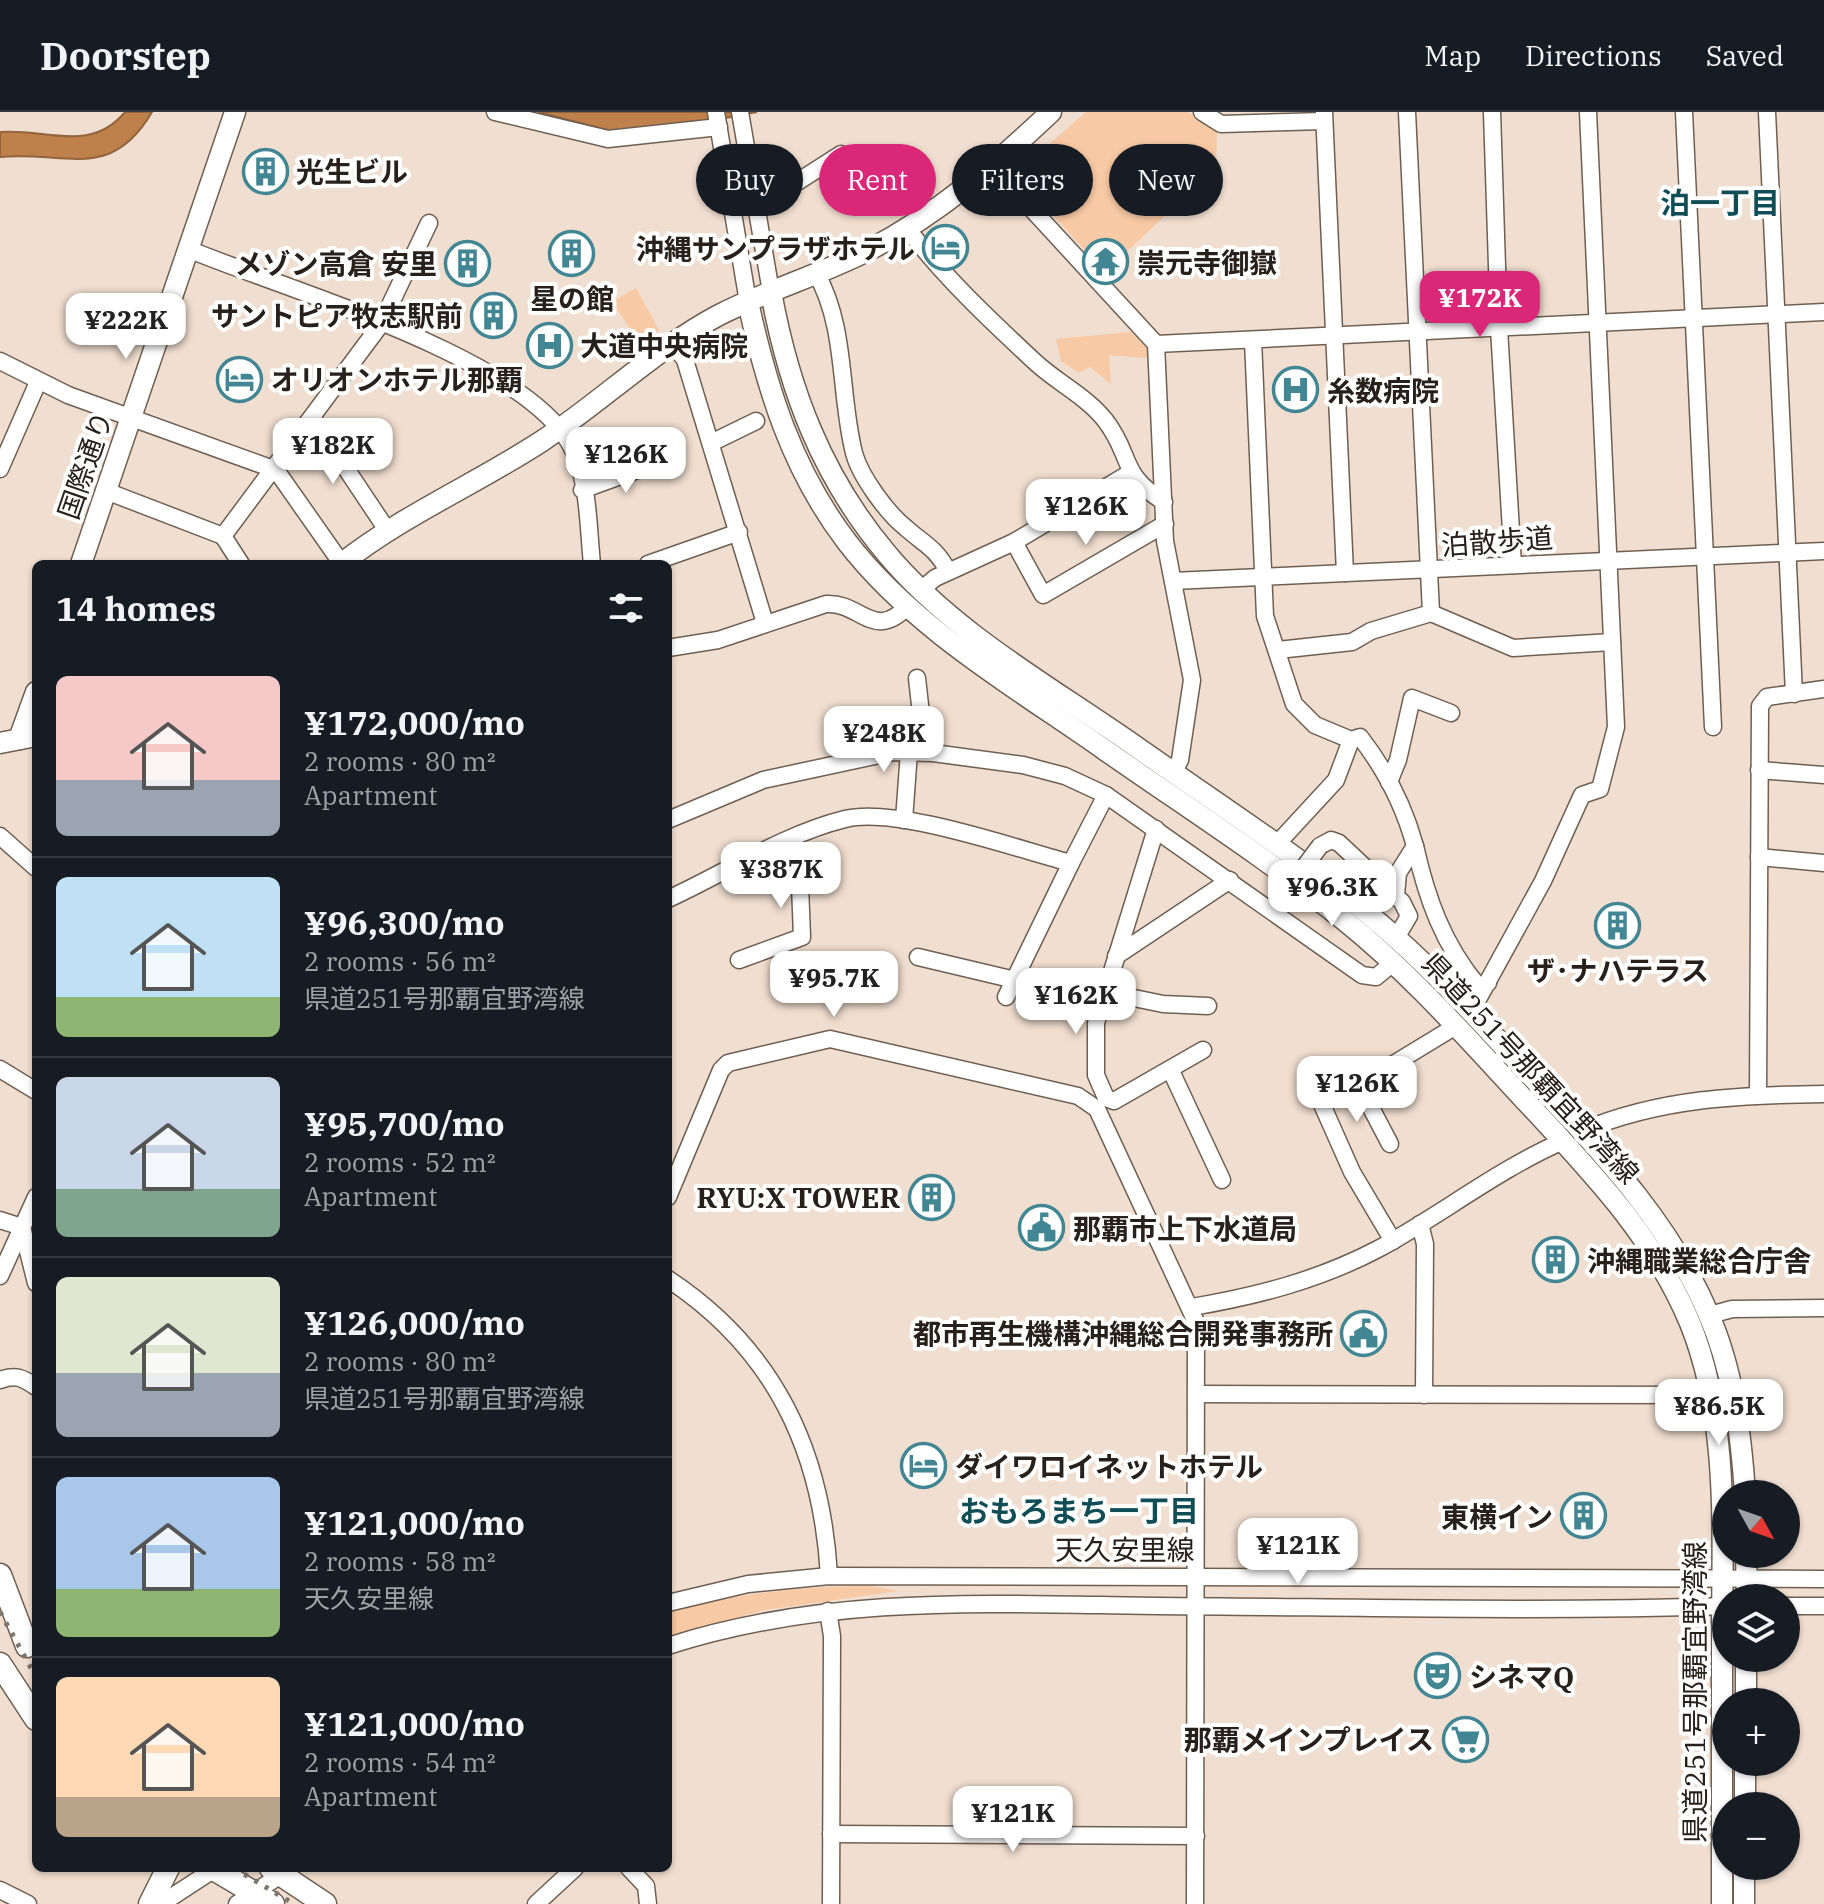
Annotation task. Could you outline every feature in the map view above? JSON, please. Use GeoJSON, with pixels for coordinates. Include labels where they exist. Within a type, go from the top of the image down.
{"type":"FeatureCollection","features":[{"type":"Feature","properties":{"kind":"highway"},"geometry":{"type":"LineString","coordinates":[[0,1575],[31,1654]]}},
{"type":"Feature","properties":{"kind":"highway"},"geometry":{"type":"LineString","coordinates":[[0,1596],[31,1654]]}},
{"type":"Feature","properties":{"kind":"highway"},"geometry":{"type":"LineString","coordinates":[[0,1664],[32,1713]]}},
{"type":"Feature","properties":{"kind":"highway"},"geometry":{"type":"LineString","coordinates":[[150,1904],[166,1872]]}},
{"type":"Feature","properties":{"kind":"highway"},"geometry":{"type":"LineString","coordinates":[[218,1872],[245,1898],[273,1904]]}},
{"type":"Feature","properties":{"kind":"highway"},"geometry":{"type":"LineString","coordinates":[[284,1872],[325,1904]]}},
{"type":"Feature","properties":{"kind":"main road","name":"国際通り"},"geometry":{"type":"LineString","coordinates":[[82,560],[235,112]]}},
{"type":"Feature","properties":{"kind":"main road"},"geometry":{"type":"LineString","coordinates":[[1016,144],[1051,112]]}},
{"type":"Feature","properties":{"kind":"main road"},"geometry":{"type":"LineString","coordinates":[[347,560],[387,530],[560,429],[674,345],[748,302],[816,273],[907,228],[952,195]]}},
{"type":"Feature","properties":{"kind":"main road","name":"県道251号那覇宜野湾線"},"geometry":{"type":"LineString","coordinates":[[771,292],[792,383],[816,445],[870,533],[915,598],[962,650],[1298,885],[1463,1019],[1582,1131],[1659,1222],[1710,1315],[1734,1396],[1743,1480]]}},
{"type":"Feature","properties":{"kind":"main road","name":"県道251号那覇宜野湾線"},"geometry":{"type":"LineString","coordinates":[[748,302],[772,398],[805,476],[849,544],[915,598],[974,633],[1276,845],[1396,938],[1563,1141],[1622,1205],[1662,1265],[1690,1322],[1711,1395],[1718,1444],[1723,1584]]}},
{"type":"Feature","properties":{"kind":"main road"},"geometry":{"type":"LineString","coordinates":[[18,739],[32,702]]}},
{"type":"Feature","properties":{"kind":"main road","name":"県道251号那覇宜野湾線"},"geometry":{"type":"LineString","coordinates":[[1746,1568],[1746,1584]]}},
{"type":"Feature","properties":{"kind":"main road","name":"県道251号那覇宜野湾線"},"geometry":{"type":"LineString","coordinates":[[1722,1904],[1724,1672]]}},
{"type":"Feature","properties":{"kind":"main road","name":"県道251号那覇宜野湾線"},"geometry":{"type":"LineString","coordinates":[[1744,1880],[1744,1904]]}},
{"type":"Feature","properties":{"kind":"street"},"geometry":{"type":"LineString","coordinates":[[495,112],[608,139],[718,121],[748,302]]}},
{"type":"Feature","properties":{"kind":"street"},"geometry":{"type":"LineString","coordinates":[[1202,112],[1221,124],[1324,116],[1345,573]]}},
{"type":"Feature","properties":{"kind":"street"},"geometry":{"type":"LineString","coordinates":[[1407,112],[1431,613]]}},
{"type":"Feature","properties":{"kind":"street"},"geometry":{"type":"LineString","coordinates":[[1492,112],[1499,328],[1513,565]]}},
{"type":"Feature","properties":{"kind":"street"},"geometry":{"type":"LineString","coordinates":[[1393,1241],[1352,1172],[1320,1100],[1348,1085],[1359,1085],[1463,1019],[1488,983],[1543,881],[1582,795],[1600,789],[1616,727],[1588,112]]}},
{"type":"Feature","properties":{"kind":"street"},"geometry":{"type":"LineString","coordinates":[[1684,112],[1713,727]]}},
{"type":"Feature","properties":{"kind":"street"},"geometry":{"type":"LineString","coordinates":[[1767,112],[1794,694]]}},
{"type":"Feature","properties":{"kind":"street"},"geometry":{"type":"LineString","coordinates":[[741,116],[746,144]]}},
{"type":"Feature","properties":{"kind":"street"},"geometry":{"type":"LineString","coordinates":[[758,216],[771,292]]}},
{"type":"Feature","properties":{"kind":"street"},"geometry":{"type":"LineString","coordinates":[[1038,216],[1156,344],[1165,524],[1192,680],[1180,760],[1173,773]]}},
{"type":"Feature","properties":{"kind":"street"},"geometry":{"type":"LineString","coordinates":[[223,536],[276,470],[381,324],[429,223]]}},
{"type":"Feature","properties":{"kind":"street"},"geometry":{"type":"LineString","coordinates":[[907,228],[940,268],[1036,363],[1105,420],[1130,473],[1139,485],[1164,502]]}},
{"type":"Feature","properties":{"kind":"street"},"geometry":{"type":"LineString","coordinates":[[188,249],[475,363],[525,397],[560,429],[575,454],[591,560]]}},
{"type":"Feature","properties":{"kind":"street"},"geometry":{"type":"LineString","coordinates":[[816,273],[825,289],[837,335],[854,453],[897,519],[937,550],[948,571]]}},
{"type":"Feature","properties":{"kind":"street"},"geometry":{"type":"LineString","coordinates":[[1156,344],[1824,312]]}},
{"type":"Feature","properties":{"kind":"street"},"geometry":{"type":"LineString","coordinates":[[1253,340],[1265,616],[1278,650],[1285,685],[1294,704],[1315,725],[1351,740],[1360,737],[1389,782],[1408,821],[1427,902],[1455,954],[1478,986],[1488,983]]}},
{"type":"Feature","properties":{"kind":"street"},"geometry":{"type":"LineString","coordinates":[[674,345],[685,360],[765,623]]}},
{"type":"Feature","properties":{"kind":"street"},"geometry":{"type":"LineString","coordinates":[[0,361],[38,382],[130,419],[276,470],[339,560]]}},
{"type":"Feature","properties":{"kind":"street"},"geometry":{"type":"LineString","coordinates":[[0,469],[38,382]]}},
{"type":"Feature","properties":{"kind":"street"},"geometry":{"type":"LineString","coordinates":[[313,419],[387,530]]}},
{"type":"Feature","properties":{"kind":"street"},"geometry":{"type":"LineString","coordinates":[[711,443],[756,421]]}},
{"type":"Feature","properties":{"kind":"street"},"geometry":{"type":"LineString","coordinates":[[582,490],[656,463]]}},
{"type":"Feature","properties":{"kind":"street"},"geometry":{"type":"LineString","coordinates":[[672,647],[718,640],[765,623],[837,604],[864,619],[884,622],[898,617],[915,598],[948,571],[1014,542],[1130,473]]}},
{"type":"Feature","properties":{"kind":"street"},"geometry":{"type":"LineString","coordinates":[[106,491],[223,536],[238,560]]}},
{"type":"Feature","properties":{"kind":"street"},"geometry":{"type":"LineString","coordinates":[[1014,542],[1043,595],[1165,524]]}},
{"type":"Feature","properties":{"kind":"street"},"geometry":{"type":"LineString","coordinates":[[659,560],[739,532]]}},
{"type":"Feature","properties":{"kind":"street","name":"泊散歩道"},"geometry":{"type":"LineString","coordinates":[[1173,581],[1824,551]]}},
{"type":"Feature","properties":{"kind":"street"},"geometry":{"type":"LineString","coordinates":[[1278,650],[1352,642],[1371,631],[1431,613],[1513,648],[1612,642]]}},
{"type":"Feature","properties":{"kind":"street"},"geometry":{"type":"LineString","coordinates":[[904,820],[921,714],[917,678]]}},
{"type":"Feature","properties":{"kind":"street"},"geometry":{"type":"LineString","coordinates":[[1758,1095],[1760,706],[1767,697],[1824,689]]}},
{"type":"Feature","properties":{"kind":"street"},"geometry":{"type":"LineString","coordinates":[[1389,782],[1412,698],[1451,713]]}},
{"type":"Feature","properties":{"kind":"street"},"geometry":{"type":"LineString","coordinates":[[1276,845],[1336,780],[1351,740]]}},
{"type":"Feature","properties":{"kind":"street"},"geometry":{"type":"LineString","coordinates":[[672,818],[763,780],[893,752],[1023,765],[1065,776],[1106,795],[1230,880],[1276,904],[1362,975],[1376,977],[1393,963]]}},
{"type":"Feature","properties":{"kind":"street"},"geometry":{"type":"LineString","coordinates":[[1759,770],[1824,775]]}},
{"type":"Feature","properties":{"kind":"street"},"geometry":{"type":"LineString","coordinates":[[1006,997],[1106,795]]}},
{"type":"Feature","properties":{"kind":"street"},"geometry":{"type":"LineString","coordinates":[[672,897],[787,841],[847,818],[879,815],[1071,863]]}},
{"type":"Feature","properties":{"kind":"street"},"geometry":{"type":"LineString","coordinates":[[1156,829],[1096,1023],[1096,1075],[1106,1098],[1111,1101],[1123,1099],[1203,1050]]}},
{"type":"Feature","properties":{"kind":"street"},"geometry":{"type":"LineString","coordinates":[[0,836],[32,864]]}},
{"type":"Feature","properties":{"kind":"street"},"geometry":{"type":"LineString","coordinates":[[1276,904],[1320,846],[1335,840],[1396,895],[1409,916],[1396,938]]}},
{"type":"Feature","properties":{"kind":"street"},"geometry":{"type":"LineString","coordinates":[[739,960],[802,937],[800,885],[787,841]]}},
{"type":"Feature","properties":{"kind":"street"},"geometry":{"type":"LineString","coordinates":[[1396,895],[1398,873],[1415,846]]}},
{"type":"Feature","properties":{"kind":"street"},"geometry":{"type":"LineString","coordinates":[[1759,857],[1824,863]]}},
{"type":"Feature","properties":{"kind":"street"},"geometry":{"type":"LineString","coordinates":[[1116,956],[1230,880]]}},
{"type":"Feature","properties":{"kind":"street"},"geometry":{"type":"LineString","coordinates":[[918,957],[1015,980]]}},
{"type":"Feature","properties":{"kind":"street"},"geometry":{"type":"LineString","coordinates":[[1105,992],[1163,1004],[1208,1006]]}},
{"type":"Feature","properties":{"kind":"street"},"geometry":{"type":"LineString","coordinates":[[672,1187],[721,1070],[728,1063],[830,1039],[1086,1099],[1097,1109],[1192,1307],[1196,1322],[1195,1904]]}},
{"type":"Feature","properties":{"kind":"street"},"geometry":{"type":"LineString","coordinates":[[0,1069],[32,1089]]}},
{"type":"Feature","properties":{"kind":"street"},"geometry":{"type":"LineString","coordinates":[[1171,1071],[1222,1180]]}},
{"type":"Feature","properties":{"kind":"street"},"geometry":{"type":"LineString","coordinates":[[1359,1085],[1390,1144]]}},
{"type":"Feature","properties":{"kind":"street"},"geometry":{"type":"LineString","coordinates":[[1582,1131],[1612,1118],[1662,1106],[1758,1095],[1824,1094]]}},
{"type":"Feature","properties":{"kind":"street"},"geometry":{"type":"LineString","coordinates":[[1192,1307],[1310,1280],[1393,1241],[1526,1158],[1563,1141]]}},
{"type":"Feature","properties":{"kind":"street"},"geometry":{"type":"LineString","coordinates":[[0,1276],[32,1206]]}},
{"type":"Feature","properties":{"kind":"street"},"geometry":{"type":"LineString","coordinates":[[0,1220],[22,1227]]}},
{"type":"Feature","properties":{"kind":"street"},"geometry":{"type":"LineString","coordinates":[[1420,1224],[1425,1244],[1424,1395]]}},
{"type":"Feature","properties":{"kind":"street"},"geometry":{"type":"LineString","coordinates":[[22,1227],[32,1267]]}},
{"type":"Feature","properties":{"kind":"street"},"geometry":{"type":"LineString","coordinates":[[672,1282],[740,1337],[786,1405],[809,1458],[829,1576]]}},
{"type":"Feature","properties":{"kind":"street"},"geometry":{"type":"LineString","coordinates":[[1710,1315],[1732,1309],[1824,1308]]}},
{"type":"Feature","properties":{"kind":"street"},"geometry":{"type":"LineString","coordinates":[[0,1380],[11,1376],[32,1384]]}},
{"type":"Feature","properties":{"kind":"street"},"geometry":{"type":"LineString","coordinates":[[1197,1394],[1711,1395]]}},
{"type":"Feature","properties":{"kind":"street","name":"天久安里線"},"geometry":{"type":"LineString","coordinates":[[672,1602],[748,1584],[829,1576],[1824,1579]]}},
{"type":"Feature","properties":{"kind":"street","name":"天久安里線"},"geometry":{"type":"LineString","coordinates":[[672,1645],[745,1623],[828,1611],[922,1603],[1712,1606]]}},
{"type":"Feature","properties":{"kind":"street"},"geometry":{"type":"LineString","coordinates":[[1800,1606],[1824,1606]]}},
{"type":"Feature","properties":{"kind":"street"},"geometry":{"type":"LineString","coordinates":[[828,1611],[832,1636],[831,1904]]}},
{"type":"Feature","properties":{"kind":"street"},"geometry":{"type":"LineString","coordinates":[[831,1834],[1196,1836]]}},
{"type":"Feature","properties":{"kind":"street"},"geometry":{"type":"LineString","coordinates":[[161,1904],[208,1872]]}},
{"type":"Feature","properties":{"kind":"street"},"geometry":{"type":"LineString","coordinates":[[245,1898],[278,1872]]}},
{"type":"Feature","properties":{"kind":"street"},"geometry":{"type":"LineString","coordinates":[[536,1904],[571,1872]]}},
{"type":"Feature","properties":{"kind":"street"},"geometry":{"type":"LineString","coordinates":[[633,1872],[646,1886],[648,1904]]}},
{"type":"Feature","properties":{"kind":"street"},"geometry":{"type":"LineString","coordinates":[[5,1896],[28,1904]]}},
{"type":"Feature","properties":{"kind":"shaded area"},"geometry":{"type":"Polygon","coordinates":[[[125,112],[152,112],[136,134],[119,148],[102,156],[84,159],[0,157],[0,132],[82,136],[111,125],[125,112]]]}},
{"type":"Feature","properties":{"kind":"shaded area"},"geometry":{"type":"Polygon","coordinates":[[[538,112],[757,112],[694,124],[615,132],[538,112]]]}},
{"type":"Feature","properties":{"kind":"shaded area"},"geometry":{"type":"Polygon","coordinates":[[[1086,112],[1188,112],[1217,130],[1217,144],[1109,144],[1109,216],[1165,216],[1105,272],[1054,216],[1093,216],[1093,144],[1049,144],[1086,112]]]}},
{"type":"Feature","properties":{"kind":"shaded area"},"geometry":{"type":"Polygon","coordinates":[[[636,288],[659,330],[640,343],[612,302],[636,288]]]}},
{"type":"Feature","properties":{"kind":"shaded area"},"geometry":{"type":"Polygon","coordinates":[[[1131,332],[1147,349],[1147,358],[1109,355],[1111,384],[1090,367],[1079,373],[1061,361],[1056,339],[1131,332]]]}},
{"type":"Feature","properties":{"kind":"shaded area"},"geometry":{"type":"Polygon","coordinates":[[[871,1586],[898,1591],[765,1610],[672,1635],[672,1611],[769,1592],[871,1586]]]}},
{"type":"Feature","properties":{"kind":"railway"},"geometry":{"type":"LineString","coordinates":[[0,1612],[32,1670]]}},
{"type":"Feature","properties":{"kind":"railway"},"geometry":{"type":"LineString","coordinates":[[241,1872],[294,1904]]}},
{"type":"Feature","properties":{"kind":"place","name":"光生ビル"},"geometry":{"type":"Point","coordinates":[265,171]}},
{"type":"Feature","properties":{"kind":"place","name":"沖縄サンプラザホテル"},"geometry":{"type":"Point","coordinates":[946,248]}},
{"type":"Feature","properties":{"kind":"place","name":"星の館"},"geometry":{"type":"Point","coordinates":[572,253]}},
{"type":"Feature","properties":{"kind":"place","name":"崇元寺御嶽"},"geometry":{"type":"Point","coordinates":[1106,262]}},
{"type":"Feature","properties":{"kind":"place","name":"メゾン高倉 安里"},"geometry":{"type":"Point","coordinates":[468,263]}},
{"type":"Feature","properties":{"kind":"place","name":"サントピア牧志駅前"},"geometry":{"type":"Point","coordinates":[494,315]}},
{"type":"Feature","properties":{"kind":"place","name":"大道中央病院"},"geometry":{"type":"Point","coordinates":[549,345]}},
{"type":"Feature","properties":{"kind":"place","name":"オリオンホテル那覇"},"geometry":{"type":"Point","coordinates":[240,379]}},
{"type":"Feature","properties":{"kind":"place","name":"糸数病院"},"geometry":{"type":"Point","coordinates":[1296,390]}},
{"type":"Feature","properties":{"kind":"place","name":"ザ･ナハテラス"},"geometry":{"type":"Point","coordinates":[1618,926]}},
{"type":"Feature","properties":{"kind":"place","name":"RYU:X TOWER"},"geometry":{"type":"Point","coordinates":[931,1197]}},
{"type":"Feature","properties":{"kind":"place","name":"那覇市上下水道局"},"geometry":{"type":"Point","coordinates":[1042,1228]}},
{"type":"Feature","properties":{"kind":"place","name":"沖縄職業総合庁舎"},"geometry":{"type":"Point","coordinates":[1556,1260]}},
{"type":"Feature","properties":{"kind":"place","name":"都市再生機構沖縄総合開発事務所"},"geometry":{"type":"Point","coordinates":[1364,1333]}},
{"type":"Feature","properties":{"kind":"place","name":"ダイワロイネットホテル"},"geometry":{"type":"Point","coordinates":[924,1466]}},
{"type":"Feature","properties":{"kind":"place","name":"東横イン"},"geometry":{"type":"Point","coordinates":[1584,1516]}},
{"type":"Feature","properties":{"kind":"place","name":"シネマQ"},"geometry":{"type":"Point","coordinates":[1438,1676]}},
{"type":"Feature","properties":{"kind":"place","name":"那覇メインプレイス"},"geometry":{"type":"Point","coordinates":[1465,1739]}},
{"type":"Feature","properties":{"kind":"district","name":"泊一丁目"},"geometry":{"type":"Point","coordinates":[1720,202]}},
{"type":"Feature","properties":{"kind":"district","name":"おもろまち一丁目"},"geometry":{"type":"Point","coordinates":[1079,1510]}}]}
